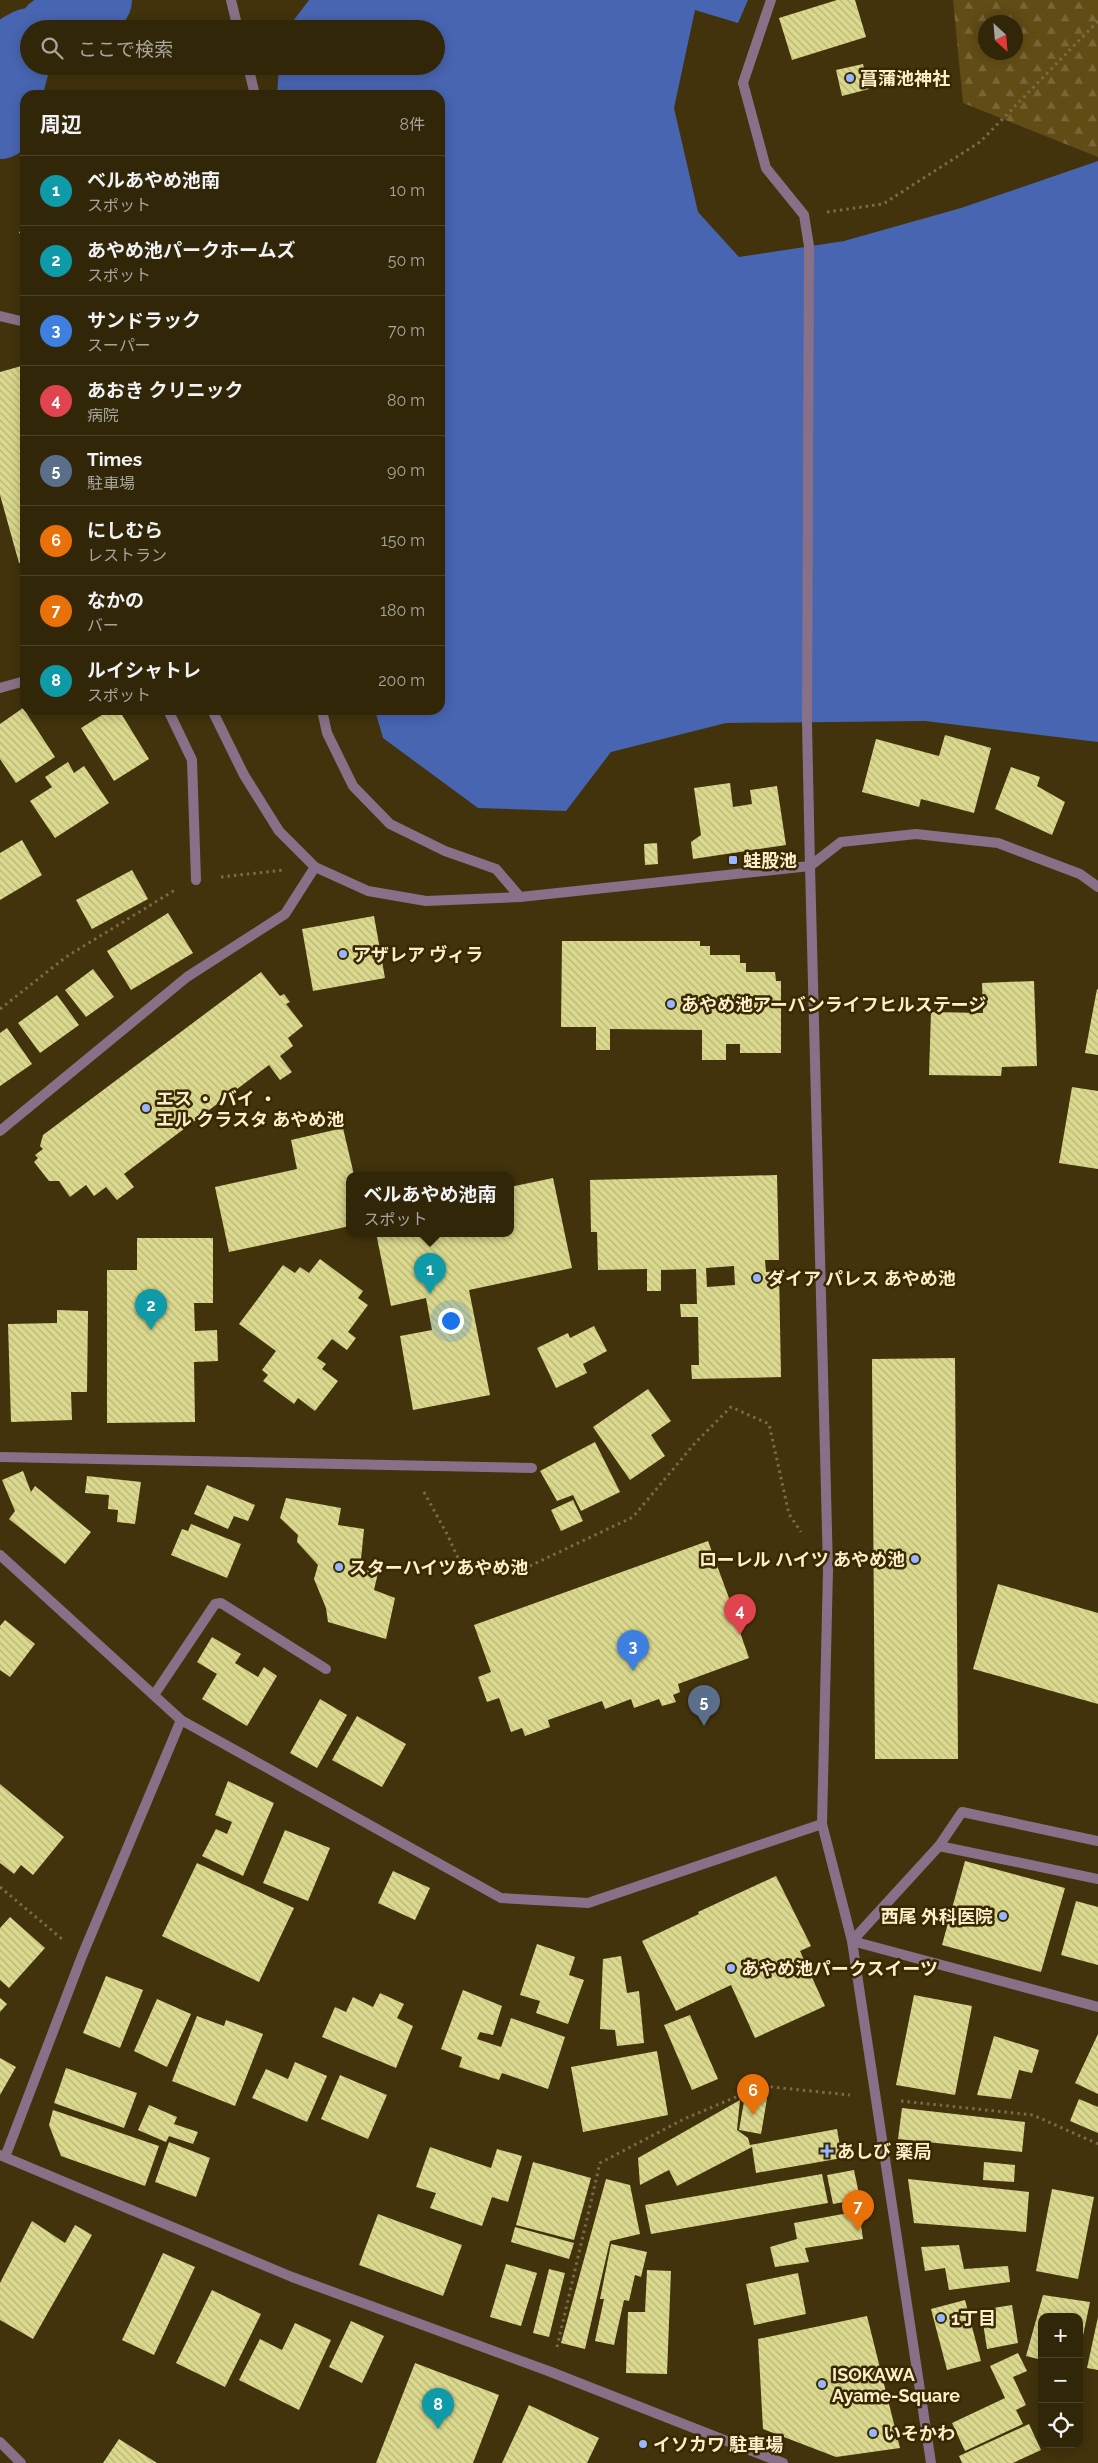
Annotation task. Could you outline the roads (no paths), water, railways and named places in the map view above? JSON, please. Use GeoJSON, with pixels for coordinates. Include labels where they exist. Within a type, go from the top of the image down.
{"type":"FeatureCollection","features":[{"type":"Feature","properties":{"kind":"street"},"geometry":{"type":"LineString","coordinates":[[231,0],[236,20]]}},
{"type":"Feature","properties":{"kind":"street"},"geometry":{"type":"LineString","coordinates":[[771,0],[743,83],[766,168],[804,216],[809,246],[806,723],[828,1570],[822,1824],[852,1941],[931,2463]]}},
{"type":"Feature","properties":{"kind":"street"},"geometry":{"type":"LineString","coordinates":[[250,75],[254,90]]}},
{"type":"Feature","properties":{"kind":"street"},"geometry":{"type":"LineString","coordinates":[[0,316],[20,321]]}},
{"type":"Feature","properties":{"kind":"street"},"geometry":{"type":"LineString","coordinates":[[0,688],[20,682]]}},
{"type":"Feature","properties":{"kind":"street"},"geometry":{"type":"LineString","coordinates":[[170,715],[192,760],[196,880]]}},
{"type":"Feature","properties":{"kind":"street"},"geometry":{"type":"LineString","coordinates":[[214,715],[244,775],[279,831],[315,867],[368,891],[426,901],[520,896],[810,866],[842,842],[916,834],[998,843],[1080,874],[1098,887]]}},
{"type":"Feature","properties":{"kind":"street"},"geometry":{"type":"LineString","coordinates":[[323,715],[327,734],[353,786],[390,824],[445,851],[496,869],[520,896]]}},
{"type":"Feature","properties":{"kind":"street"},"geometry":{"type":"LineString","coordinates":[[0,1131],[187,977],[285,914],[315,867]]}},
{"type":"Feature","properties":{"kind":"street"},"geometry":{"type":"LineString","coordinates":[[0,1457],[532,1468]]}},
{"type":"Feature","properties":{"kind":"street"},"geometry":{"type":"LineString","coordinates":[[0,1555],[181,1720],[501,1898],[588,1903],[822,1824]]}},
{"type":"Feature","properties":{"kind":"street"},"geometry":{"type":"LineString","coordinates":[[154,1695],[215,1604],[221,1603],[326,1669]]}},
{"type":"Feature","properties":{"kind":"street"},"geometry":{"type":"LineString","coordinates":[[181,1720],[82,1956],[2,2156],[292,2277],[551,2372],[783,2463]]}},
{"type":"Feature","properties":{"kind":"street"},"geometry":{"type":"LineString","coordinates":[[852,1941],[939,1846],[962,1812],[1098,1842]]}},
{"type":"Feature","properties":{"kind":"street"},"geometry":{"type":"LineString","coordinates":[[939,1846],[1098,1879]]}},
{"type":"Feature","properties":{"kind":"street"},"geometry":{"type":"LineString","coordinates":[[852,1941],[1098,2006]]}},
{"type":"Feature","properties":{"kind":"street"},"geometry":{"type":"LineString","coordinates":[[0,2442],[21,2463]]}},
{"type":"Feature","properties":{"kind":"water"},"geometry":{"type":"Polygon","coordinates":[[[309,0],[748,0],[738,23],[695,10],[674,108],[698,212],[739,257],[844,241],[961,208],[1098,161],[1098,742],[925,721],[726,723],[611,752],[566,811],[478,808],[383,738],[376,715],[445,715],[445,90],[277,90],[278,75],[445,75],[445,20],[294,20],[309,0]]]}},
{"type":"Feature","properties":{"kind":"waterway"},"geometry":{"type":"LineString","coordinates":[[67,20],[98,0]]}},
{"type":"Feature","properties":{"kind":"waterway"},"geometry":{"type":"LineString","coordinates":[[0,125],[20,47]]}},
{"type":"Feature","properties":{"kind":"place","name":"菖蒲池神社"},"geometry":{"type":"Point","coordinates":[850,78]}},
{"type":"Feature","properties":{"kind":"place","name":"蛙股池"},"geometry":{"type":"Point","coordinates":[733,860]}},
{"type":"Feature","properties":{"kind":"place","name":"アザレア ヴィラ"},"geometry":{"type":"Point","coordinates":[343,954]}},
{"type":"Feature","properties":{"kind":"place","name":"あやめ池アーバンライフヒルステージ"},"geometry":{"type":"Point","coordinates":[671,1004]}},
{"type":"Feature","properties":{"kind":"place","name":"エス ・ バイ ・ エル クラスタ あやめ池"},"geometry":{"type":"Point","coordinates":[146,1108]}},
{"type":"Feature","properties":{"kind":"place","name":"ダイア パレス あやめ池"},"geometry":{"type":"Point","coordinates":[757,1278]}},
{"type":"Feature","properties":{"kind":"place","name":"ベルあやめ池南"},"geometry":{"type":"Point","coordinates":[430,1294]}},
{"type":"Feature","properties":{"kind":"place","name":"あやめ池パークホームズ"},"geometry":{"type":"Point","coordinates":[151,1330]}},
{"type":"Feature","properties":{"kind":"place","name":"ローレル ハイツ あやめ池"},"geometry":{"type":"Point","coordinates":[915,1559]}},
{"type":"Feature","properties":{"kind":"place","name":"スターハイツあやめ池"},"geometry":{"type":"Point","coordinates":[339,1567]}},
{"type":"Feature","properties":{"kind":"place","name":"あおき クリニック"},"geometry":{"type":"Point","coordinates":[740,1635]}},
{"type":"Feature","properties":{"kind":"place","name":"サンドラック"},"geometry":{"type":"Point","coordinates":[633,1671]}},
{"type":"Feature","properties":{"kind":"place","name":"Times"},"geometry":{"type":"Point","coordinates":[704,1726]}},
{"type":"Feature","properties":{"kind":"place","name":"西尾 外科医院"},"geometry":{"type":"Point","coordinates":[1003,1916]}},
{"type":"Feature","properties":{"kind":"place","name":"あやめ池パークスイーツ"},"geometry":{"type":"Point","coordinates":[731,1968]}},
{"type":"Feature","properties":{"kind":"place","name":"にしむら"},"geometry":{"type":"Point","coordinates":[753,2115]}},
{"type":"Feature","properties":{"kind":"place","name":"あしび 薬局"},"geometry":{"type":"Point","coordinates":[827,2151]}},
{"type":"Feature","properties":{"kind":"place","name":"なかの"},"geometry":{"type":"Point","coordinates":[858,2231]}},
{"type":"Feature","properties":{"kind":"place","name":"1丁目"},"geometry":{"type":"Point","coordinates":[941,2318]}},
{"type":"Feature","properties":{"kind":"place","name":"ISOKAWA Ayame-Square"},"geometry":{"type":"Point","coordinates":[822,2384]}},
{"type":"Feature","properties":{"kind":"place","name":"ルイシャトレ"},"geometry":{"type":"Point","coordinates":[438,2429]}},
{"type":"Feature","properties":{"kind":"place","name":"いそかわ"},"geometry":{"type":"Point","coordinates":[873,2433]}},
{"type":"Feature","properties":{"kind":"place","name":"イソカワ 駐車場"},"geometry":{"type":"Point","coordinates":[643,2444]}}]}
